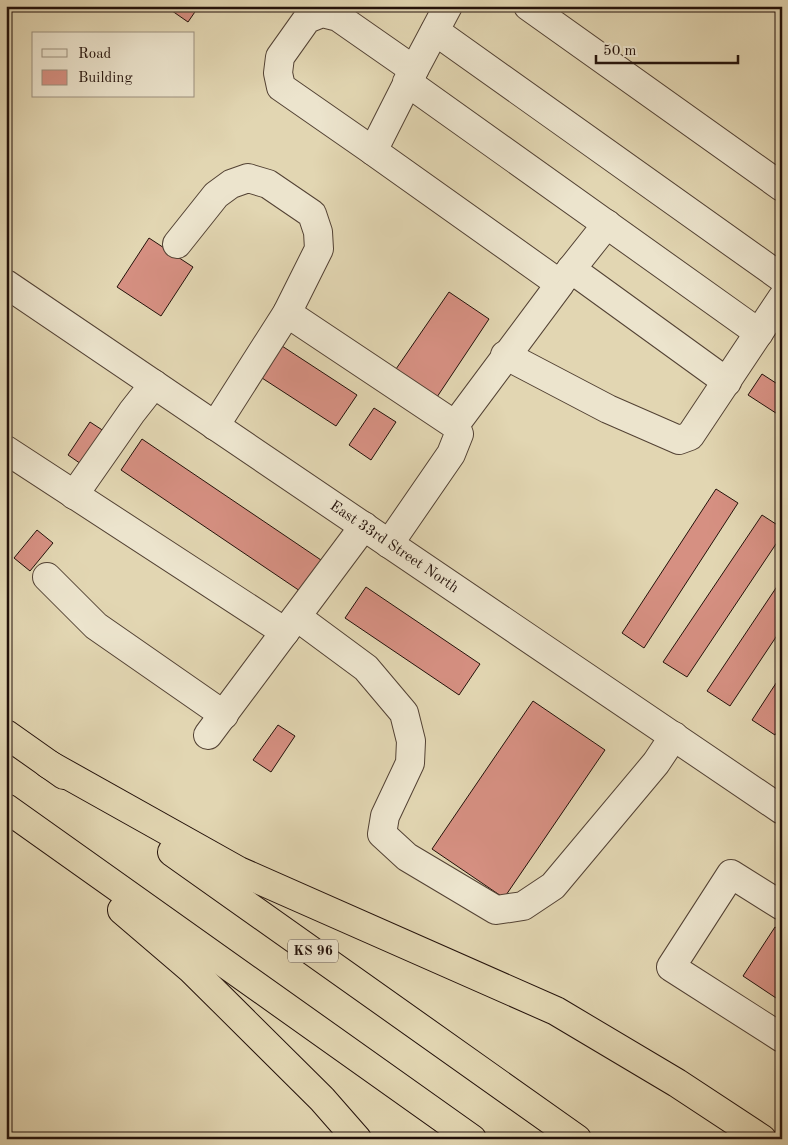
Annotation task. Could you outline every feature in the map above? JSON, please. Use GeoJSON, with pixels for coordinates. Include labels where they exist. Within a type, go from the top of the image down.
{"type":"FeatureCollection","features":[{"type":"Feature","properties":{"kind":"highway","name":"KS 96"},"geometry":{"type":"LineString","coordinates":[[6,734],[577,1139]]}},
{"type":"Feature","properties":{"kind":"highway"},"geometry":{"type":"LineString","coordinates":[[48,764],[239,871],[556,1011],[677,1083],[762,1139]]}},
{"type":"Feature","properties":{"kind":"highway"},"geometry":{"type":"LineString","coordinates":[[6,808],[472,1139]]}},
{"type":"Feature","properties":{"kind":"highway"},"geometry":{"type":"LineString","coordinates":[[6,817],[66,863],[191,969],[322,1099],[357,1139]]}},
{"type":"Feature","properties":{"kind":"street"},"geometry":{"type":"LineString","coordinates":[[373,151],[448,6]]}},
{"type":"Feature","properties":{"kind":"street"},"geometry":{"type":"LineString","coordinates":[[528,6],[782,187]]}},
{"type":"Feature","properties":{"kind":"street"},"geometry":{"type":"LineString","coordinates":[[727,382],[373,151],[281,87],[278,73],[280,57],[307,19],[322,13],[338,17],[411,76],[606,224],[759,333]]}},
{"type":"Feature","properties":{"kind":"street"},"geometry":{"type":"LineString","coordinates":[[435,31],[782,278]]}},
{"type":"Feature","properties":{"kind":"street"},"geometry":{"type":"LineString","coordinates":[[177,244],[216,195],[230,184],[248,178],[268,184],[312,214],[318,232],[319,249],[287,313],[215,426]]}},
{"type":"Feature","properties":{"kind":"street"},"geometry":{"type":"LineString","coordinates":[[455,425],[505,355],[606,224]]}},
{"type":"Feature","properties":{"kind":"street","name":"East 33rd Street North"},"geometry":{"type":"LineString","coordinates":[[10,294],[154,384],[782,810]]}},
{"type":"Feature","properties":{"kind":"street"},"geometry":{"type":"LineString","coordinates":[[505,355],[608,409],[679,440],[690,436],[782,298]]}},
{"type":"Feature","properties":{"kind":"street"},"geometry":{"type":"LineString","coordinates":[[287,313],[455,425],[459,434],[451,454],[389,544]]}},
{"type":"Feature","properties":{"kind":"street"},"geometry":{"type":"LineString","coordinates":[[74,495],[154,384]]}},
{"type":"Feature","properties":{"kind":"street"},"geometry":{"type":"LineString","coordinates":[[6,450],[74,495],[366,668],[404,712],[411,741],[410,763],[385,816],[382,834],[407,857],[496,910],[523,906],[553,886],[656,763],[674,736]]}},
{"type":"Feature","properties":{"kind":"street"},"geometry":{"type":"LineString","coordinates":[[47,577],[96,626],[216,725],[364,526]]}},
{"type":"Feature","properties":{"kind":"street"},"geometry":{"type":"LineString","coordinates":[[782,906],[731,874],[671,967],[782,1038]]}},
{"type":"Feature","properties":{"kind":"building"},"geometry":{"type":"Polygon","coordinates":[[[165,6],[199,6],[188,22],[165,6]]]}},
{"type":"Feature","properties":{"kind":"building"},"geometry":{"type":"Polygon","coordinates":[[[149,238],[193,267],[161,316],[117,287],[149,238]]]}},
{"type":"Feature","properties":{"kind":"building"},"geometry":{"type":"Polygon","coordinates":[[[449,292],[489,319],[437,397],[396,369],[449,292]]]}},
{"type":"Feature","properties":{"kind":"building"},"geometry":{"type":"Polygon","coordinates":[[[282,346],[357,395],[336,426],[262,378],[282,346]]]}},
{"type":"Feature","properties":{"kind":"building"},"geometry":{"type":"Polygon","coordinates":[[[762,374],[782,387],[782,417],[748,395],[762,374]]]}},
{"type":"Feature","properties":{"kind":"building"},"geometry":{"type":"Polygon","coordinates":[[[374,408],[396,422],[371,460],[349,445],[374,408]]]}},
{"type":"Feature","properties":{"kind":"building"},"geometry":{"type":"Polygon","coordinates":[[[90,422],[110,435],[87,468],[68,455],[90,422]]]}},
{"type":"Feature","properties":{"kind":"building"},"geometry":{"type":"Polygon","coordinates":[[[142,439],[321,560],[300,591],[121,470],[142,439]]]}},
{"type":"Feature","properties":{"kind":"building"},"geometry":{"type":"Polygon","coordinates":[[[716,489],[738,503],[644,648],[622,633],[716,489]]]}},
{"type":"Feature","properties":{"kind":"building"},"geometry":{"type":"Polygon","coordinates":[[[762,515],[782,528],[782,535],[687,677],[663,662],[762,515]]]}},
{"type":"Feature","properties":{"kind":"building"},"geometry":{"type":"Polygon","coordinates":[[[37,530],[53,543],[30,571],[14,558],[37,530]]]}},
{"type":"Feature","properties":{"kind":"building"},"geometry":{"type":"Polygon","coordinates":[[[782,579],[782,628],[730,706],[707,691],[782,579]]]}},
{"type":"Feature","properties":{"kind":"building"},"geometry":{"type":"Polygon","coordinates":[[[366,587],[480,664],[459,695],[345,618],[366,587]]]}},
{"type":"Feature","properties":{"kind":"building"},"geometry":{"type":"Polygon","coordinates":[[[782,674],[782,725],[775,735],[752,720],[782,674]]]}},
{"type":"Feature","properties":{"kind":"building"},"geometry":{"type":"Polygon","coordinates":[[[533,701],[605,750],[504,898],[432,849],[533,701]]]}},
{"type":"Feature","properties":{"kind":"building"},"geometry":{"type":"Polygon","coordinates":[[[278,725],[295,736],[271,772],[253,760],[278,725]]]}},
{"type":"Feature","properties":{"kind":"building"},"geometry":{"type":"Polygon","coordinates":[[[775,927],[782,932],[782,1002],[743,976],[775,927]]]}}]}
